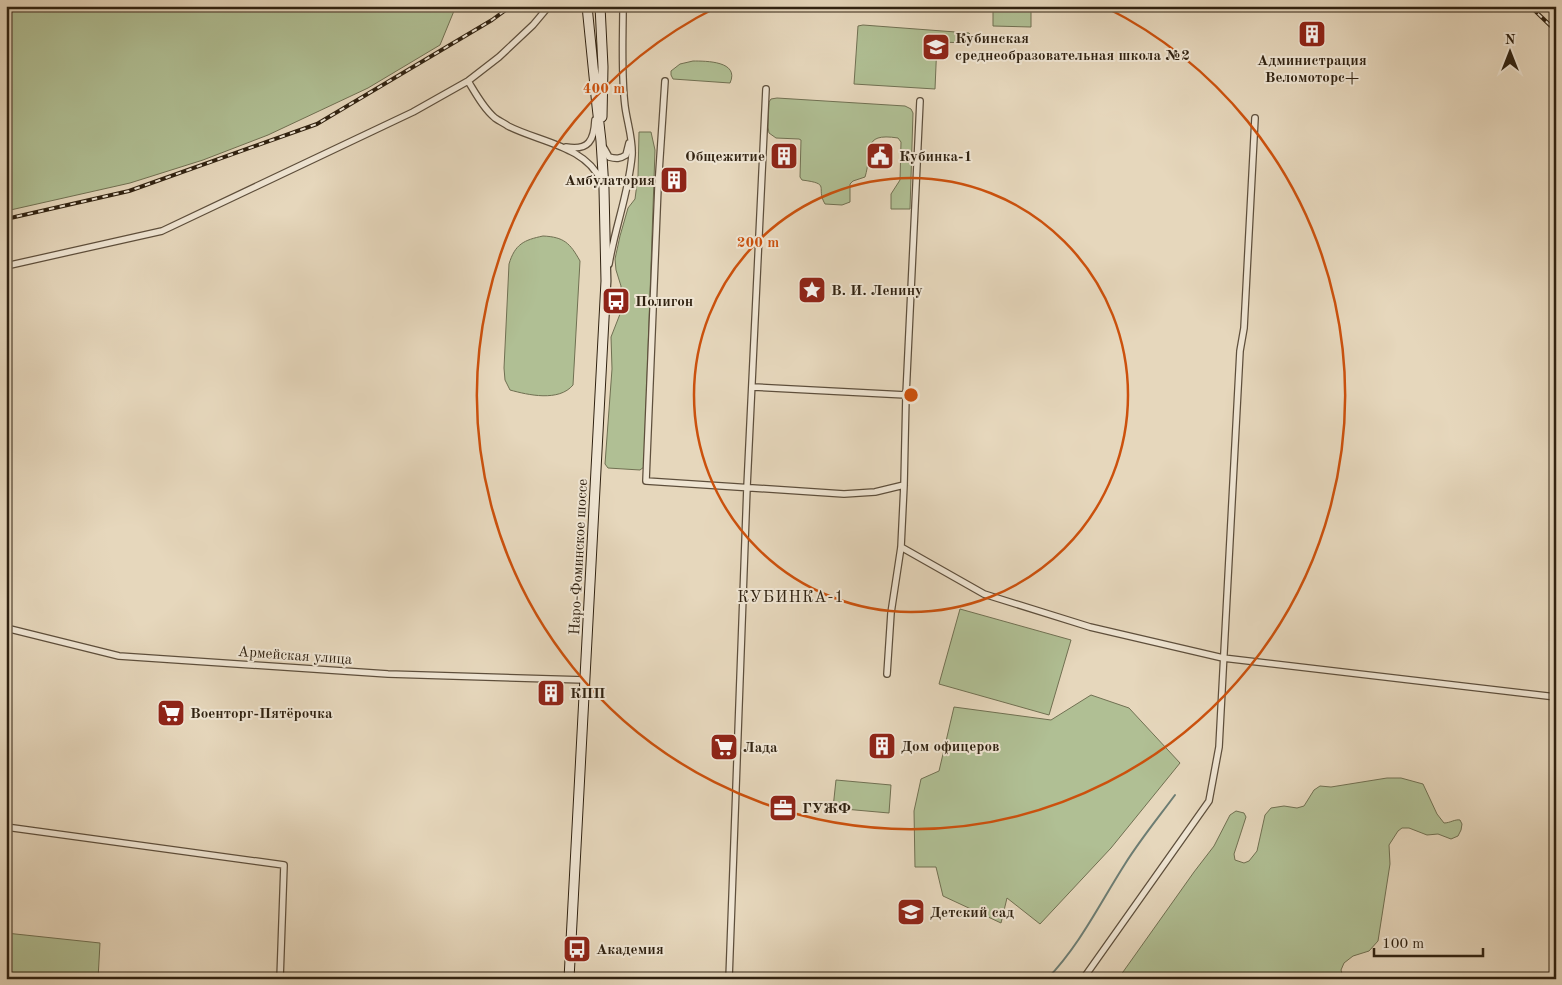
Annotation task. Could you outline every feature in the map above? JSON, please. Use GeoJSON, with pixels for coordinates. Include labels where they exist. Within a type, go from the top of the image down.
{"type":"FeatureCollection","features":[{"type":"Feature","properties":{"kind":"main road","name":"Наро-Фоминское шоссе"},"geometry":{"type":"LineString","coordinates":[[587,6],[596,106],[601,139]]}},
{"type":"Feature","properties":{"kind":"main road","name":"Наро-Фоминское шоссе"},"geometry":{"type":"LineString","coordinates":[[569,979],[606,280],[601,139],[603,67],[600,6]]}},
{"type":"Feature","properties":{"kind":"street"},"geometry":{"type":"LineString","coordinates":[[6,266],[162,232],[413,112],[468,81],[533,25],[549,6]]}},
{"type":"Feature","properties":{"kind":"street"},"geometry":{"type":"LineString","coordinates":[[606,280],[612,240],[625,198],[632,152],[623,78],[623,6]]}},
{"type":"Feature","properties":{"kind":"street"},"geometry":{"type":"LineString","coordinates":[[468,81],[480,101],[495,119],[521,132],[560,146],[583,159],[597,172],[604,188]]}},
{"type":"Feature","properties":{"kind":"street"},"geometry":{"type":"LineString","coordinates":[[665,81],[646,480],[844,494],[875,492],[904,485]]}},
{"type":"Feature","properties":{"kind":"street"},"geometry":{"type":"LineString","coordinates":[[729,979],[766,88]]}},
{"type":"Feature","properties":{"kind":"street"},"geometry":{"type":"LineString","coordinates":[[886,674],[891,613],[901,547],[920,101]]}},
{"type":"Feature","properties":{"kind":"street"},"geometry":{"type":"LineString","coordinates":[[560,146],[578,148],[591,141],[595,131],[596,106]]}},
{"type":"Feature","properties":{"kind":"street"},"geometry":{"type":"LineString","coordinates":[[1084,979],[1209,801],[1220,747],[1239,360],[1244,328],[1255,118]]}},
{"type":"Feature","properties":{"kind":"street"},"geometry":{"type":"LineString","coordinates":[[601,139],[605,152],[609,157],[621,158],[626,155],[630,136]]}},
{"type":"Feature","properties":{"kind":"street"},"geometry":{"type":"LineString","coordinates":[[753,387],[906,395]]}},
{"type":"Feature","properties":{"kind":"street"},"geometry":{"type":"LineString","coordinates":[[901,547],[984,594],[1090,626],[1223,658],[1556,697]]}},
{"type":"Feature","properties":{"kind":"street","name":"Армейская улица"},"geometry":{"type":"LineString","coordinates":[[6,628],[119,656],[388,674],[585,680]]}},
{"type":"Feature","properties":{"kind":"street"},"geometry":{"type":"LineString","coordinates":[[6,828],[284,865],[280,979]]}},
{"type":"Feature","properties":{"kind":"green space"},"geometry":{"type":"Polygon","coordinates":[[[6,6],[456,6],[440,45],[368,88],[268,135],[203,160],[130,183],[6,211],[6,6]]]}},
{"type":"Feature","properties":{"kind":"green space"},"geometry":{"type":"Polygon","coordinates":[[[993,6],[1031,6],[1031,27],[993,26],[993,6]]]}},
{"type":"Feature","properties":{"kind":"green space"},"geometry":{"type":"Polygon","coordinates":[[[858,26],[969,33],[971,43],[937,42],[935,89],[854,84],[858,26]]]}},
{"type":"Feature","properties":{"kind":"green space"},"geometry":{"type":"Polygon","coordinates":[[[693,61],[713,62],[726,66],[732,76],[730,83],[673,79],[671,71],[680,64],[693,61]]]}},
{"type":"Feature","properties":{"kind":"green space"},"geometry":{"type":"Polygon","coordinates":[[[771,99],[905,106],[911,109],[913,113],[910,209],[891,209],[891,194],[900,180],[901,142],[898,138],[886,137],[878,138],[870,146],[865,177],[850,184],[850,202],[842,205],[825,204],[820,185],[802,180],[800,177],[801,140],[776,138],[769,133],[769,102],[771,99]]]}},
{"type":"Feature","properties":{"kind":"green space"},"geometry":{"type":"Polygon","coordinates":[[[639,132],[651,132],[655,150],[644,467],[640,470],[608,468],[605,464],[612,369],[611,337],[620,314],[621,286],[615,259],[628,208],[635,199],[638,176],[639,132]]]}},
{"type":"Feature","properties":{"kind":"green space"},"geometry":{"type":"Polygon","coordinates":[[[543,236],[566,242],[580,261],[573,385],[560,394],[543,396],[510,390],[505,380],[504,368],[509,264],[511,257],[517,247],[525,241],[543,236]]]}},
{"type":"Feature","properties":{"kind":"green space"},"geometry":{"type":"Polygon","coordinates":[[[960,609],[1071,640],[1049,715],[939,684],[960,609]]]}},
{"type":"Feature","properties":{"kind":"green space"},"geometry":{"type":"Polygon","coordinates":[[[1091,695],[1129,708],[1180,763],[1111,848],[1040,924],[1007,898],[1001,923],[943,896],[936,867],[915,867],[914,811],[921,779],[939,771],[954,707],[1051,720],[1091,695]]]}},
{"type":"Feature","properties":{"kind":"green space"},"geometry":{"type":"Polygon","coordinates":[[[1387,778],[1401,778],[1423,784],[1437,814],[1444,823],[1460,820],[1462,824],[1461,830],[1458,836],[1451,839],[1438,834],[1427,835],[1409,828],[1402,828],[1398,831],[1389,845],[1390,864],[1378,941],[1369,951],[1353,956],[1344,963],[1341,970],[1343,977],[1346,979],[1118,979],[1214,846],[1230,815],[1236,811],[1244,813],[1246,817],[1234,854],[1235,860],[1244,863],[1249,861],[1257,851],[1265,815],[1271,808],[1284,806],[1297,808],[1304,806],[1314,790],[1320,786],[1331,787],[1387,778]]]}},
{"type":"Feature","properties":{"kind":"green space"},"geometry":{"type":"Polygon","coordinates":[[[836,780],[891,785],[889,813],[833,808],[836,780]]]}},
{"type":"Feature","properties":{"kind":"green space"},"geometry":{"type":"Polygon","coordinates":[[[6,933],[100,943],[98,979],[6,979],[6,933]]]}},
{"type":"Feature","properties":{"kind":"waterway"},"geometry":{"type":"LineString","coordinates":[[1047,979],[1080,938],[1131,855],[1175,795]]}},
{"type":"Feature","properties":{"kind":"railway"},"geometry":{"type":"LineString","coordinates":[[6,219],[129,191],[317,124],[492,20],[511,6]]}},
{"type":"Feature","properties":{"kind":"railway"},"geometry":{"type":"LineString","coordinates":[[1530,6],[1556,31]]}},
{"type":"Feature","properties":{"kind":"place","name":"Администрация Веломоторс+"},"geometry":{"type":"Point","coordinates":[1312,34]}},
{"type":"Feature","properties":{"kind":"place","name":"Кубинская среднеобразовательная школа №2"},"geometry":{"type":"Point","coordinates":[936,47]}},
{"type":"Feature","properties":{"kind":"place","name":"Общежитие"},"geometry":{"type":"Point","coordinates":[784,156]}},
{"type":"Feature","properties":{"kind":"place","name":"Кубинка-1"},"geometry":{"type":"Point","coordinates":[880,156]}},
{"type":"Feature","properties":{"kind":"place","name":"Амбулатория"},"geometry":{"type":"Point","coordinates":[674,180]}},
{"type":"Feature","properties":{"kind":"place","name":"В. И. Ленину"},"geometry":{"type":"Point","coordinates":[812,290]}},
{"type":"Feature","properties":{"kind":"place","name":"Полигон"},"geometry":{"type":"Point","coordinates":[616,301]}},
{"type":"Feature","properties":{"kind":"place","name":"КПП"},"geometry":{"type":"Point","coordinates":[551,693]}},
{"type":"Feature","properties":{"kind":"place","name":"Военторг-Пятёрочка"},"geometry":{"type":"Point","coordinates":[171,713]}},
{"type":"Feature","properties":{"kind":"place","name":"Дом офицеров"},"geometry":{"type":"Point","coordinates":[882,746]}},
{"type":"Feature","properties":{"kind":"place","name":"Лада"},"geometry":{"type":"Point","coordinates":[724,747]}},
{"type":"Feature","properties":{"kind":"place","name":"ГУЖФ"},"geometry":{"type":"Point","coordinates":[783,808]}},
{"type":"Feature","properties":{"kind":"place","name":"Детский сад"},"geometry":{"type":"Point","coordinates":[911,912]}},
{"type":"Feature","properties":{"kind":"place","name":"Академия"},"geometry":{"type":"Point","coordinates":[577,949]}},
{"type":"Feature","properties":{"kind":"district","name":"КУБИНКА-1"},"geometry":{"type":"Point","coordinates":[791,596]}}]}
